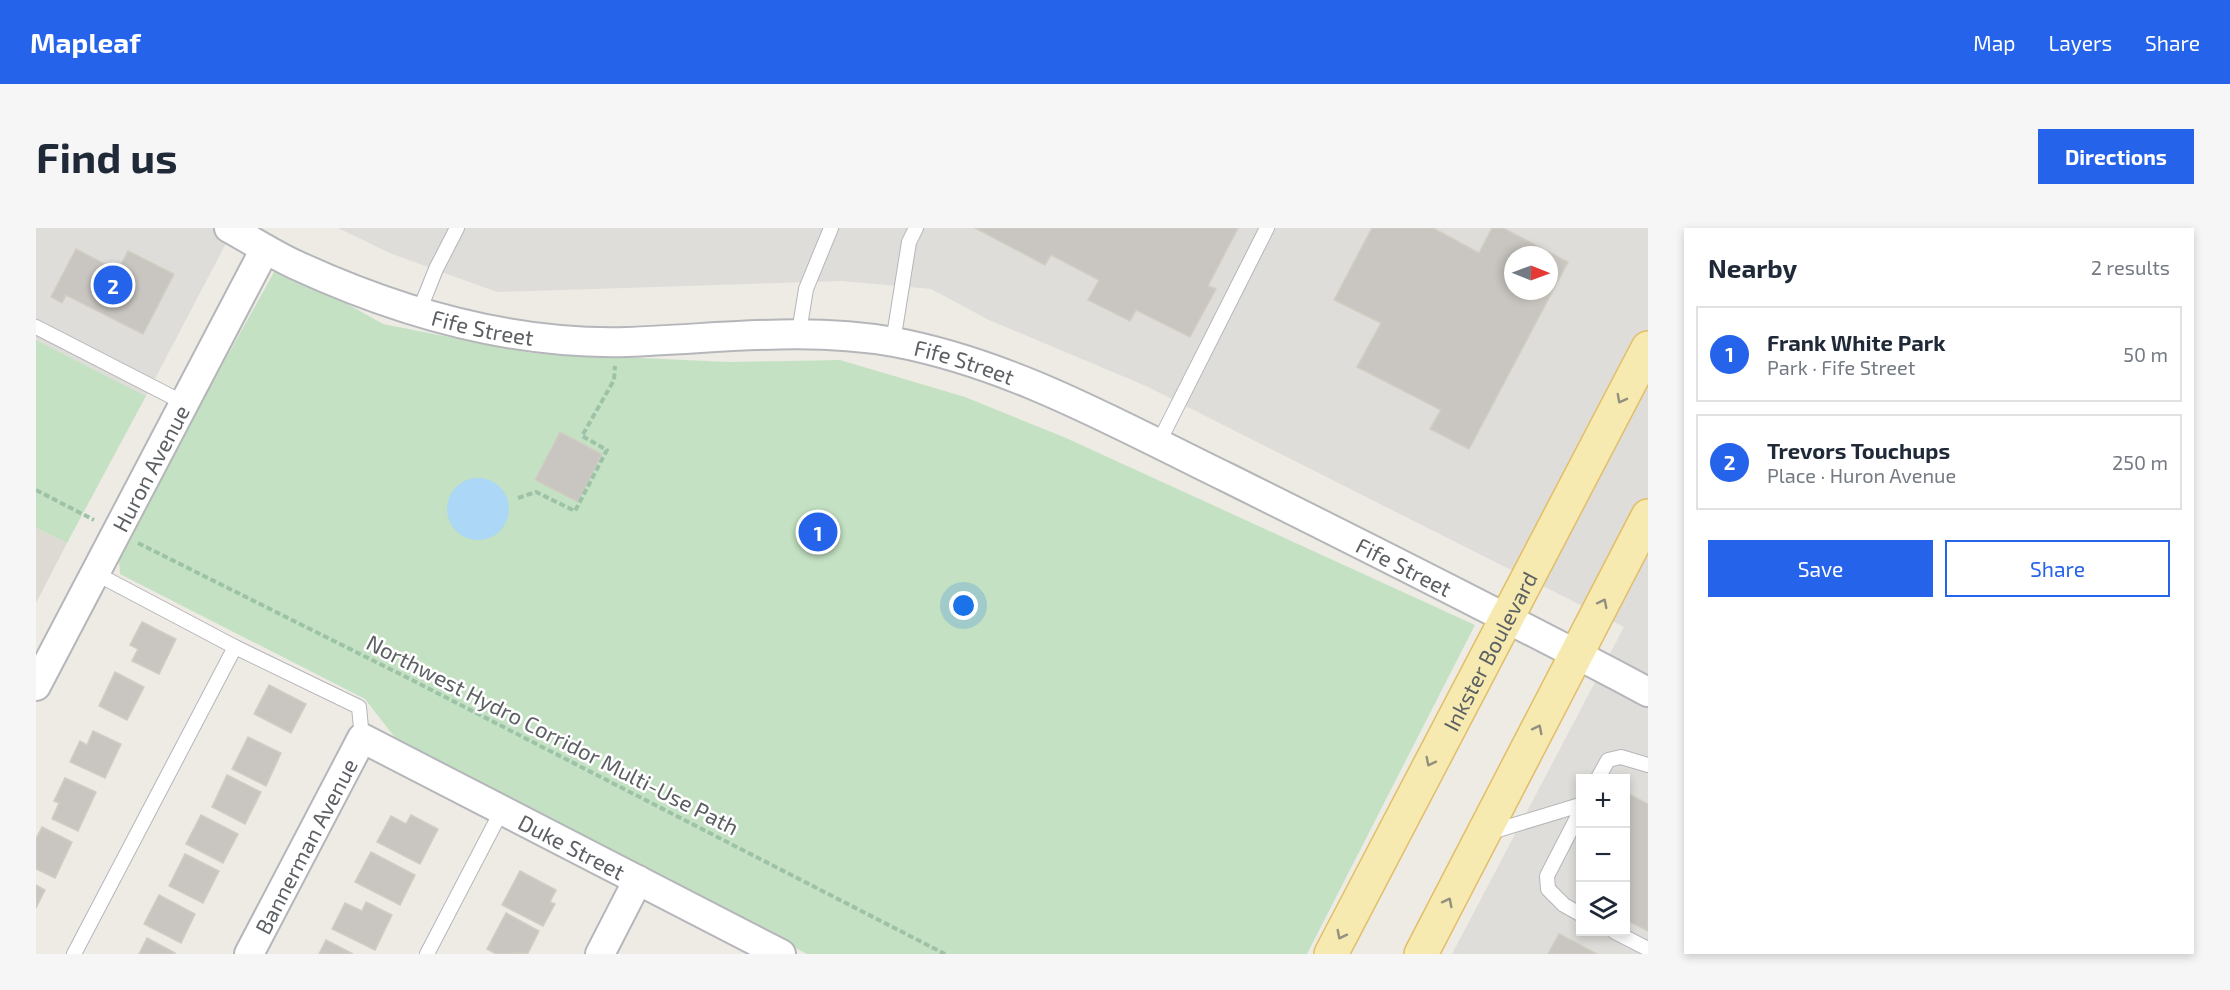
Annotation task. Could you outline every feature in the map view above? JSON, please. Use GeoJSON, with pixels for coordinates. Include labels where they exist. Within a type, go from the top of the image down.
{"type":"FeatureCollection","features":[{"type":"Feature","properties":{"kind":"main road","name":"Inkster Boulevard"},"geometry":{"type":"LineString","coordinates":[[1331,954],[1648,348]]}},
{"type":"Feature","properties":{"kind":"main road"},"geometry":{"type":"LineString","coordinates":[[1421,954],[1648,516]]}},
{"type":"Feature","properties":{"kind":"street","name":"Fife Street"},"geometry":{"type":"LineString","coordinates":[[238,230],[265,249],[338,284],[418,314],[487,331],[554,339],[616,342],[799,332],[892,342],[971,361],[1057,395],[1158,444],[1506,616],[1648,692]]}},
{"type":"Feature","properties":{"kind":"street","name":"Huron Avenue"},"geometry":{"type":"LineString","coordinates":[[36,686],[265,249]]}},
{"type":"Feature","properties":{"kind":"street","name":"Duke Street"},"geometry":{"type":"LineString","coordinates":[[362,738],[776,953]]}},
{"type":"Feature","properties":{"kind":"street","name":"Bannerman Avenue"},"geometry":{"type":"LineString","coordinates":[[249,954],[362,738]]}},
{"type":"Feature","properties":{"kind":"street"},"geometry":{"type":"LineString","coordinates":[[600,954],[638,880]]}},
{"type":"Feature","properties":{"kind":"lane"},"geometry":{"type":"LineString","coordinates":[[418,314],[436,268],[457,228]]}},
{"type":"Feature","properties":{"kind":"lane"},"geometry":{"type":"LineString","coordinates":[[799,332],[806,289],[831,228]]}},
{"type":"Feature","properties":{"kind":"lane"},"geometry":{"type":"LineString","coordinates":[[892,342],[909,242],[916,228]]}},
{"type":"Feature","properties":{"kind":"lane"},"geometry":{"type":"LineString","coordinates":[[1158,444],[1267,228]]}},
{"type":"Feature","properties":{"kind":"lane"},"geometry":{"type":"LineString","coordinates":[[36,327],[184,403]]}},
{"type":"Feature","properties":{"kind":"lane"},"geometry":{"type":"LineString","coordinates":[[94,573],[235,647],[359,707],[362,738]]}},
{"type":"Feature","properties":{"kind":"lane"},"geometry":{"type":"LineString","coordinates":[[74,954],[235,647]]}},
{"type":"Feature","properties":{"kind":"lane"},"geometry":{"type":"LineString","coordinates":[[1600,774],[1608,760],[1621,757],[1648,765]]}},
{"type":"Feature","properties":{"kind":"lane"},"geometry":{"type":"LineString","coordinates":[[1483,834],[1576,806]]}},
{"type":"Feature","properties":{"kind":"lane"},"geometry":{"type":"LineString","coordinates":[[427,954],[502,810]]}},
{"type":"Feature","properties":{"kind":"lane"},"geometry":{"type":"LineString","coordinates":[[1576,821],[1547,876],[1548,889],[1564,905],[1576,911]]}},
{"type":"Feature","properties":{"kind":"lane"},"geometry":{"type":"LineString","coordinates":[[1623,936],[1648,949]]}},
{"type":"Feature","properties":{"kind":"path"},"geometry":{"type":"LineString","coordinates":[[518,498],[536,492],[575,511],[607,450],[582,436],[614,380],[616,342]]}},
{"type":"Feature","properties":{"kind":"path"},"geometry":{"type":"LineString","coordinates":[[36,490],[87,517]]}},
{"type":"Feature","properties":{"kind":"path","name":"Northwest Hydro Corridor Multi-Use Path"},"geometry":{"type":"LineString","coordinates":[[144,546],[414,681],[945,954]]}},
{"type":"Feature","properties":{"kind":"shaded area"},"geometry":{"type":"Polygon","coordinates":[[[36,228],[234,228],[146,396],[36,340],[36,228]]]}},
{"type":"Feature","properties":{"kind":"shaded area"},"geometry":{"type":"Polygon","coordinates":[[[338,228],[1648,228],[1648,954],[1452,954],[1624,627],[1146,386],[989,320],[931,289],[841,281],[497,292],[392,254],[338,228]]]}},
{"type":"Feature","properties":{"kind":"shaded area"},"geometry":{"type":"Polygon","coordinates":[[[36,528],[67,543],[36,603],[36,528]]]}},
{"type":"Feature","properties":{"kind":"green space"},"geometry":{"type":"Polygon","coordinates":[[[278,265],[383,324],[531,353],[729,362],[840,360],[965,397],[1066,438],[1475,625],[1307,954],[807,954],[400,744],[365,699],[120,574],[119,560],[181,439],[278,265]]]}},
{"type":"Feature","properties":{"kind":"green space"},"geometry":{"type":"Polygon","coordinates":[[[36,340],[146,396],[67,543],[36,528],[36,340]]]}},
{"type":"Feature","properties":{"kind":"water"},"geometry":{"type":"Polygon","coordinates":[[[478,478],[490,480],[500,487],[507,497],[509,509],[507,521],[500,531],[490,538],[478,540],[466,538],[456,531],[449,521],[447,509],[449,497],[456,487],[466,480],[478,478]]]}},
{"type":"Feature","properties":{"kind":"building"},"geometry":{"type":"Polygon","coordinates":[[[975,228],[1238,228],[1208,286],[1216,289],[1190,337],[1136,310],[1130,321],[1088,300],[1099,280],[1051,255],[1045,265],[975,228]]]}},
{"type":"Feature","properties":{"kind":"building"},"geometry":{"type":"Polygon","coordinates":[[[1372,228],[1433,228],[1479,253],[1492,228],[1503,228],[1537,246],[1504,246],[1504,300],[1548,300],[1469,449],[1430,429],[1441,410],[1357,367],[1381,323],[1334,300],[1372,228]]]}},
{"type":"Feature","properties":{"kind":"building"},"geometry":{"type":"Polygon","coordinates":[[[76,249],[118,271],[128,251],[174,274],[143,334],[66,295],[62,303],[51,297],[76,249]]]}},
{"type":"Feature","properties":{"kind":"building"},"geometry":{"type":"Polygon","coordinates":[[[1558,257],[1568,262],[1558,281],[1558,257]]]}},
{"type":"Feature","properties":{"kind":"building"},"geometry":{"type":"Polygon","coordinates":[[[560,432],[602,454],[578,502],[535,480],[560,432]]]}},
{"type":"Feature","properties":{"kind":"building"},"geometry":{"type":"Polygon","coordinates":[[[142,622],[176,639],[159,674],[132,661],[138,649],[130,645],[142,622]]]}},
{"type":"Feature","properties":{"kind":"building"},"geometry":{"type":"Polygon","coordinates":[[[115,672],[144,687],[127,720],[99,706],[115,672]]]}},
{"type":"Feature","properties":{"kind":"building"},"geometry":{"type":"Polygon","coordinates":[[[269,685],[306,704],[291,733],[254,714],[269,685]]]}},
{"type":"Feature","properties":{"kind":"building"},"geometry":{"type":"Polygon","coordinates":[[[93,731],[121,744],[105,778],[70,762],[80,741],[87,745],[93,731]]]}},
{"type":"Feature","properties":{"kind":"building"},"geometry":{"type":"Polygon","coordinates":[[[248,737],[281,753],[266,786],[232,769],[248,737]]]}},
{"type":"Feature","properties":{"kind":"building"},"geometry":{"type":"Polygon","coordinates":[[[227,775],[261,792],[245,824],[212,807],[227,775]]]}},
{"type":"Feature","properties":{"kind":"building"},"geometry":{"type":"Polygon","coordinates":[[[65,778],[96,792],[78,831],[52,819],[59,803],[54,801],[65,778]]]}},
{"type":"Feature","properties":{"kind":"building"},"geometry":{"type":"Polygon","coordinates":[[[1630,795],[1648,804],[1648,931],[1630,922],[1630,795]]]}},
{"type":"Feature","properties":{"kind":"building"},"geometry":{"type":"Polygon","coordinates":[[[201,815],[238,834],[223,863],[186,844],[201,815]]]}},
{"type":"Feature","properties":{"kind":"building"},"geometry":{"type":"Polygon","coordinates":[[[411,815],[438,829],[420,864],[377,842],[391,816],[406,824],[411,815]]]}},
{"type":"Feature","properties":{"kind":"building"},"geometry":{"type":"Polygon","coordinates":[[[42,827],[72,842],[55,878],[36,869],[36,839],[42,827]]]}},
{"type":"Feature","properties":{"kind":"building"},"geometry":{"type":"Polygon","coordinates":[[[371,852],[415,875],[400,905],[355,882],[371,852]]]}},
{"type":"Feature","properties":{"kind":"building"},"geometry":{"type":"Polygon","coordinates":[[[185,854],[219,871],[203,903],[169,886],[185,854]]]}},
{"type":"Feature","properties":{"kind":"building"},"geometry":{"type":"Polygon","coordinates":[[[520,871],[556,890],[550,902],[555,904],[543,926],[502,905],[520,871]]]}},
{"type":"Feature","properties":{"kind":"building"},"geometry":{"type":"Polygon","coordinates":[[[36,885],[45,890],[36,908],[36,885]]]}},
{"type":"Feature","properties":{"kind":"building"},"geometry":{"type":"Polygon","coordinates":[[[159,895],[195,914],[181,943],[144,924],[159,895]]]}},
{"type":"Feature","properties":{"kind":"building"},"geometry":{"type":"Polygon","coordinates":[[[366,902],[392,915],[375,950],[332,929],[345,903],[362,911],[366,902]]]}},
{"type":"Feature","properties":{"kind":"building"},"geometry":{"type":"Polygon","coordinates":[[[506,913],[539,931],[528,953],[496,954],[487,949],[506,913]]]}},
{"type":"Feature","properties":{"kind":"building"},"geometry":{"type":"Polygon","coordinates":[[[1559,934],[1597,954],[1548,954],[1559,934]]]}},
{"type":"Feature","properties":{"kind":"building"},"geometry":{"type":"Polygon","coordinates":[[[147,938],[175,953],[139,954],[147,938]]]}},
{"type":"Feature","properties":{"kind":"building"},"geometry":{"type":"Polygon","coordinates":[[[326,940],[353,954],[319,954],[326,940]]]}},
{"type":"Feature","properties":{"kind":"place","name":"Trevors Touchups"},"geometry":{"type":"Point","coordinates":[113,285]}},
{"type":"Feature","properties":{"kind":"place","name":"Frank White Park"},"geometry":{"type":"Point","coordinates":[818,532]}}]}
